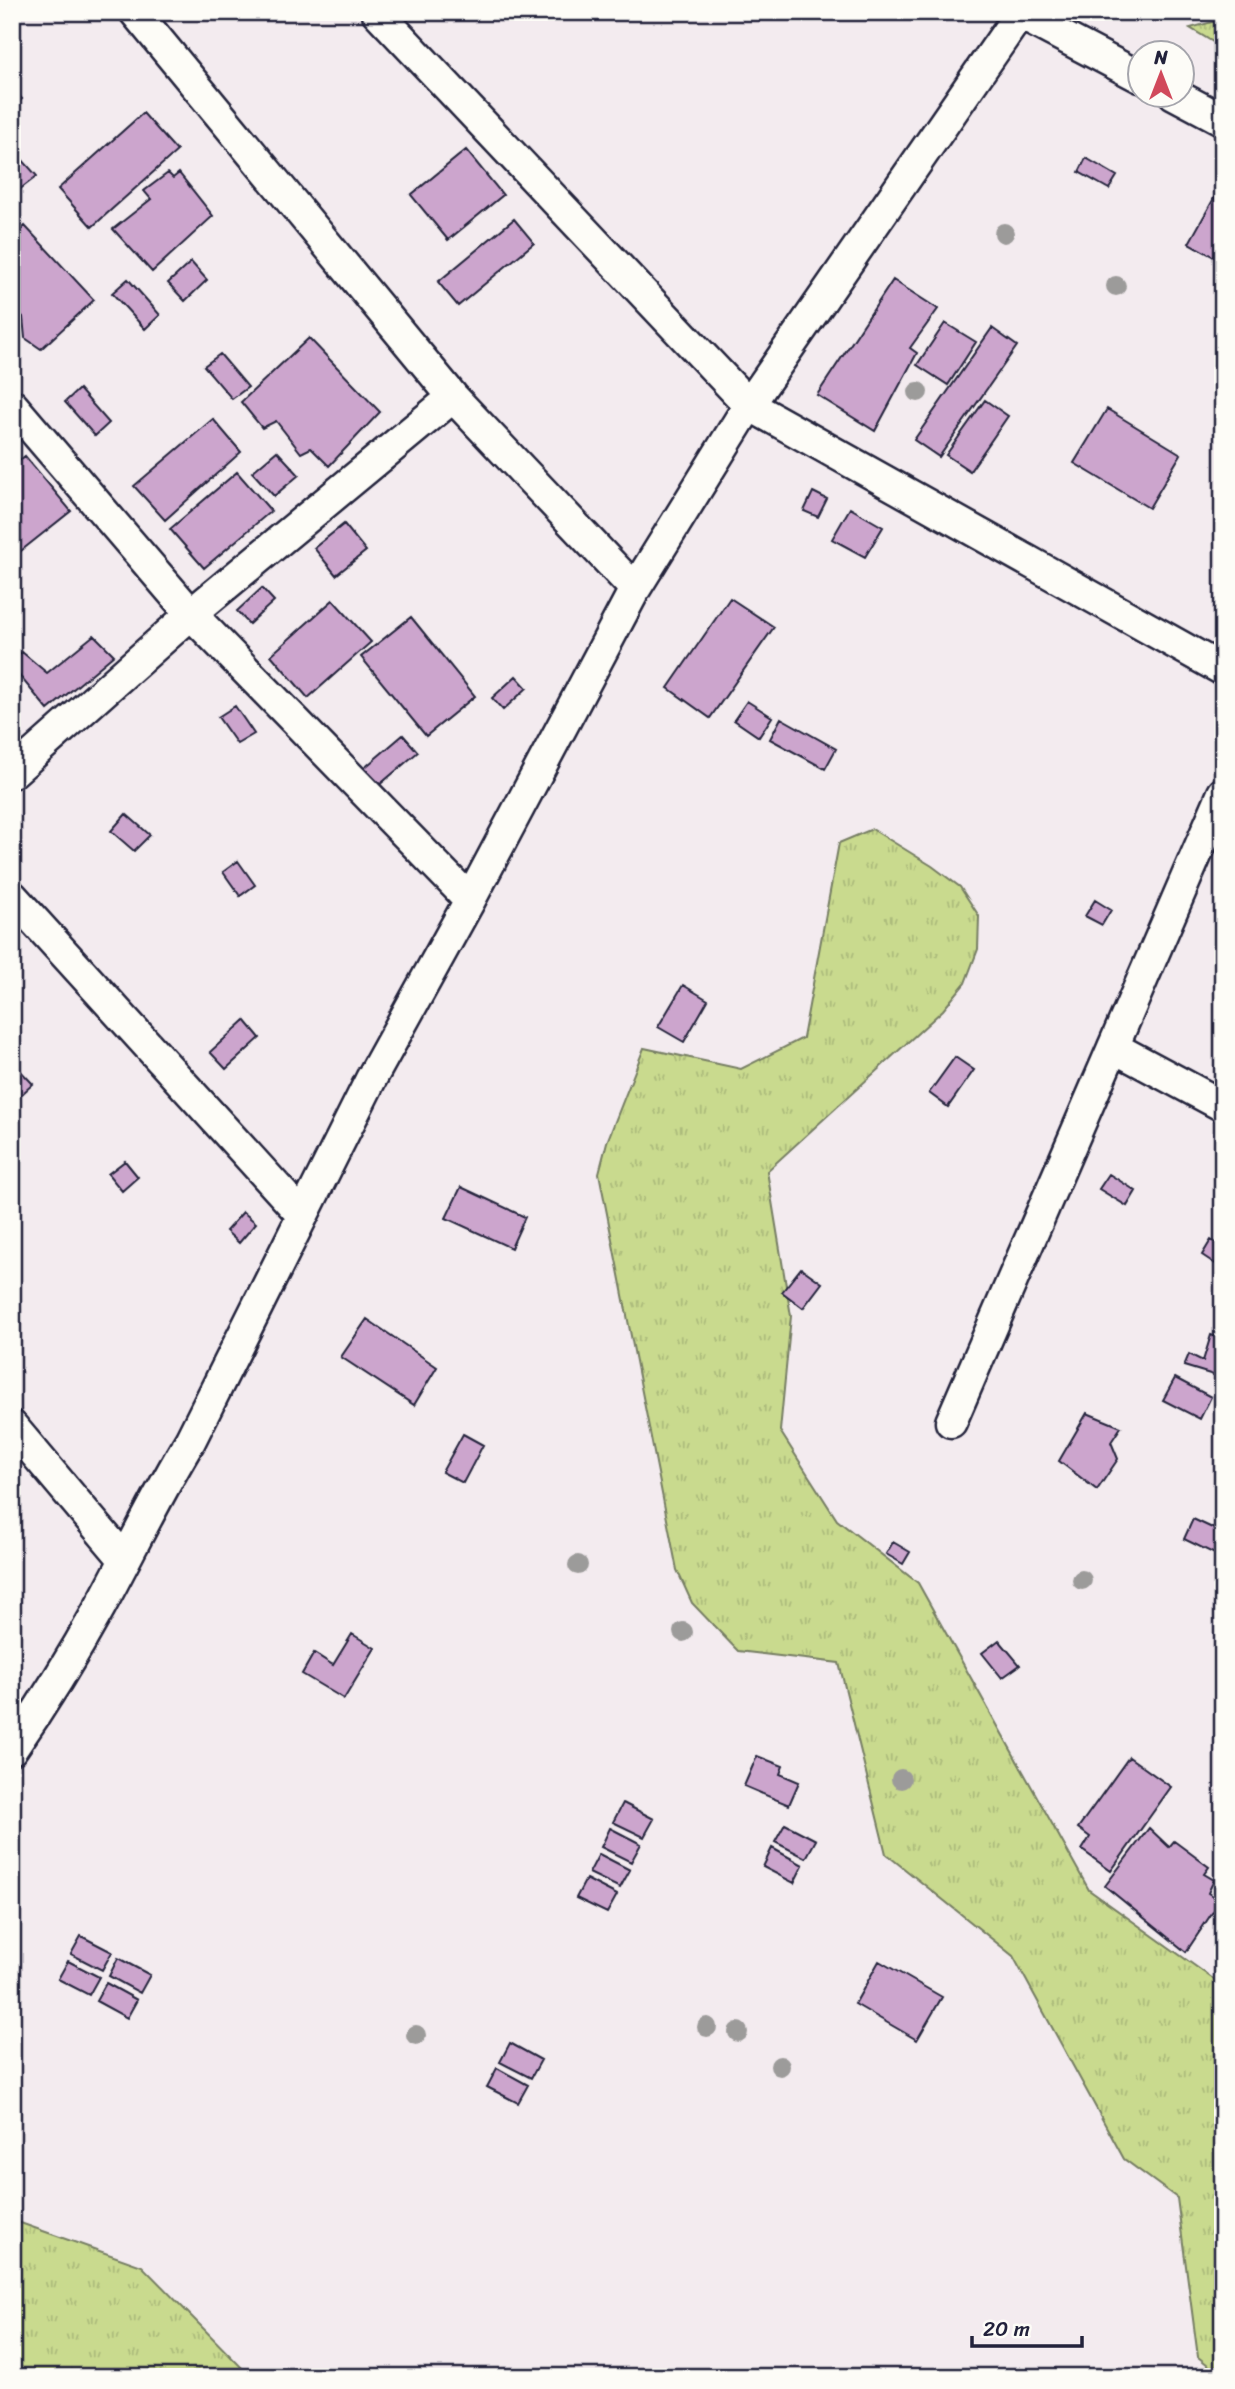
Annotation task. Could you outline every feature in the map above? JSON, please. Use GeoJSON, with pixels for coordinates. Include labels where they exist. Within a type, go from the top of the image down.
{"type":"FeatureCollection","features":[{"type":"Feature","properties":{"kind":"street"},"geometry":{"type":"LineString","coordinates":[[135,12],[453,397],[635,589]]}},
{"type":"Feature","properties":{"kind":"street"},"geometry":{"type":"LineString","coordinates":[[377,12],[749,405],[1223,670]]}},
{"type":"Feature","properties":{"kind":"street"},"geometry":{"type":"LineString","coordinates":[[12,1749],[43,1704],[125,1560],[217,1389],[371,1079],[470,900],[635,589],[749,405],[1021,13],[1126,69]]}},
{"type":"Feature","properties":{"kind":"street"},"geometry":{"type":"LineString","coordinates":[[1196,106],[1223,120]]}},
{"type":"Feature","properties":{"kind":"street"},"geometry":{"type":"LineString","coordinates":[[12,773],[191,614],[453,397]]}},
{"type":"Feature","properties":{"kind":"street"},"geometry":{"type":"LineString","coordinates":[[12,405],[191,614],[470,900]]}},
{"type":"Feature","properties":{"kind":"street"},"geometry":{"type":"LineString","coordinates":[[951,1422],[1223,793]]}},
{"type":"Feature","properties":{"kind":"street"},"geometry":{"type":"LineString","coordinates":[[12,896],[302,1215]]}},
{"type":"Feature","properties":{"kind":"street"},"geometry":{"type":"LineString","coordinates":[[1113,1047],[1223,1106]]}},
{"type":"Feature","properties":{"kind":"street"},"geometry":{"type":"LineString","coordinates":[[12,1426],[125,1560]]}},
{"type":"Feature","properties":{"kind":"green space"},"geometry":{"type":"Polygon","coordinates":[[[1223,19],[1223,48],[1190,28],[1223,19]]]}},
{"type":"Feature","properties":{"kind":"green space"},"geometry":{"type":"Polygon","coordinates":[[[872,829],[932,866],[960,887],[979,916],[978,949],[965,983],[943,1010],[767,1171],[791,1316],[780,1431],[837,1520],[918,1583],[1089,1890],[1223,1986],[1223,2377],[1198,2357],[1177,2198],[1124,2159],[1013,1956],[886,1854],[839,1663],[738,1651],[692,1603],[677,1570],[599,1173],[607,1142],[644,1048],[741,1069],[803,1038],[839,843],[872,829]]]}},
{"type":"Feature","properties":{"kind":"green space"},"geometry":{"type":"Polygon","coordinates":[[[12,2220],[142,2266],[251,2377],[12,2377],[12,2220]]]}},
{"type":"Feature","properties":{"kind":"building"},"geometry":{"type":"Polygon","coordinates":[[[12,89],[22,99],[12,108],[12,89]]]}},
{"type":"Feature","properties":{"kind":"building"},"geometry":{"type":"Polygon","coordinates":[[[143,113],[177,151],[92,227],[58,189],[143,113]]]}},
{"type":"Feature","properties":{"kind":"building"},"geometry":{"type":"Polygon","coordinates":[[[12,148],[37,176],[19,190],[12,183],[12,148]]]}},
{"type":"Feature","properties":{"kind":"building"},"geometry":{"type":"Polygon","coordinates":[[[466,150],[503,195],[448,240],[411,195],[466,150]]]}},
{"type":"Feature","properties":{"kind":"building"},"geometry":{"type":"Polygon","coordinates":[[[1086,158],[1117,176],[1109,189],[1079,172],[1086,158]]]}},
{"type":"Feature","properties":{"kind":"building"},"geometry":{"type":"Polygon","coordinates":[[[168,173],[173,178],[179,173],[213,216],[152,272],[113,229],[151,199],[144,191],[168,173]]]}},
{"type":"Feature","properties":{"kind":"building"},"geometry":{"type":"Polygon","coordinates":[[[1223,182],[1223,262],[1189,243],[1223,182]]]}},
{"type":"Feature","properties":{"kind":"building"},"geometry":{"type":"Polygon","coordinates":[[[514,219],[534,243],[458,306],[438,282],[514,219]]]}},
{"type":"Feature","properties":{"kind":"building"},"geometry":{"type":"Polygon","coordinates":[[[25,226],[94,300],[41,349],[25,338],[23,317],[12,306],[12,238],[25,226]]]}},
{"type":"Feature","properties":{"kind":"building"},"geometry":{"type":"Polygon","coordinates":[[[191,262],[207,280],[185,301],[168,283],[191,262]]]}},
{"type":"Feature","properties":{"kind":"building"},"geometry":{"type":"Polygon","coordinates":[[[128,279],[160,315],[145,329],[112,293],[128,279]]]}},
{"type":"Feature","properties":{"kind":"building"},"geometry":{"type":"Polygon","coordinates":[[[893,280],[938,309],[910,348],[917,353],[875,431],[817,395],[893,280]]]}},
{"type":"Feature","properties":{"kind":"building"},"geometry":{"type":"Polygon","coordinates":[[[945,323],[976,342],[948,385],[917,365],[945,323]]]}},
{"type":"Feature","properties":{"kind":"building"},"geometry":{"type":"Polygon","coordinates":[[[992,328],[1017,346],[939,457],[914,440],[992,328]]]}},
{"type":"Feature","properties":{"kind":"building"},"geometry":{"type":"Polygon","coordinates":[[[309,338],[380,412],[329,466],[311,448],[301,453],[276,421],[262,428],[241,402],[309,338]]]}},
{"type":"Feature","properties":{"kind":"building"},"geometry":{"type":"Polygon","coordinates":[[[220,354],[248,387],[232,399],[204,366],[220,354]]]}},
{"type":"Feature","properties":{"kind":"building"},"geometry":{"type":"Polygon","coordinates":[[[79,389],[109,423],[95,436],[65,402],[79,389]]]}},
{"type":"Feature","properties":{"kind":"building"},"geometry":{"type":"Polygon","coordinates":[[[985,400],[1008,416],[970,471],[946,455],[985,400]]]}},
{"type":"Feature","properties":{"kind":"building"},"geometry":{"type":"Polygon","coordinates":[[[1107,409],[1181,454],[1149,508],[1074,463],[1107,409]]]}},
{"type":"Feature","properties":{"kind":"building"},"geometry":{"type":"Polygon","coordinates":[[[213,419],[241,452],[165,520],[134,486],[213,419]]]}},
{"type":"Feature","properties":{"kind":"building"},"geometry":{"type":"Polygon","coordinates":[[[277,451],[299,475],[274,496],[252,472],[277,451]]]}},
{"type":"Feature","properties":{"kind":"building"},"geometry":{"type":"Polygon","coordinates":[[[25,456],[71,511],[12,558],[12,466],[25,456]]]}},
{"type":"Feature","properties":{"kind":"building"},"geometry":{"type":"Polygon","coordinates":[[[237,472],[271,511],[204,568],[170,529],[237,472]]]}},
{"type":"Feature","properties":{"kind":"building"},"geometry":{"type":"Polygon","coordinates":[[[813,492],[827,499],[818,517],[804,511],[813,492]]]}},
{"type":"Feature","properties":{"kind":"building"},"geometry":{"type":"Polygon","coordinates":[[[850,508],[883,527],[865,557],[832,539],[850,508]]]}},
{"type":"Feature","properties":{"kind":"building"},"geometry":{"type":"Polygon","coordinates":[[[344,524],[366,551],[336,575],[314,548],[344,524]]]}},
{"type":"Feature","properties":{"kind":"building"},"geometry":{"type":"Polygon","coordinates":[[[262,588],[274,601],[249,624],[237,611],[262,588]]]}},
{"type":"Feature","properties":{"kind":"building"},"geometry":{"type":"Polygon","coordinates":[[[730,598],[774,627],[710,718],[668,688],[730,598]]]}},
{"type":"Feature","properties":{"kind":"building"},"geometry":{"type":"Polygon","coordinates":[[[333,600],[371,642],[308,698],[271,655],[333,600]]]}},
{"type":"Feature","properties":{"kind":"building"},"geometry":{"type":"Polygon","coordinates":[[[411,617],[475,696],[426,736],[361,657],[411,617]]]}},
{"type":"Feature","properties":{"kind":"building"},"geometry":{"type":"Polygon","coordinates":[[[94,635],[114,655],[48,710],[12,667],[12,659],[22,652],[47,673],[94,635]]]}},
{"type":"Feature","properties":{"kind":"building"},"geometry":{"type":"Polygon","coordinates":[[[516,676],[527,688],[503,710],[492,698],[516,676]]]}},
{"type":"Feature","properties":{"kind":"building"},"geometry":{"type":"Polygon","coordinates":[[[747,701],[772,717],[759,737],[734,720],[747,701]]]}},
{"type":"Feature","properties":{"kind":"building"},"geometry":{"type":"Polygon","coordinates":[[[235,706],[254,734],[237,744],[218,717],[235,706]]]}},
{"type":"Feature","properties":{"kind":"building"},"geometry":{"type":"Polygon","coordinates":[[[781,718],[836,749],[825,769],[770,739],[781,718]]]}},
{"type":"Feature","properties":{"kind":"building"},"geometry":{"type":"Polygon","coordinates":[[[403,735],[418,752],[378,786],[363,769],[403,735]]]}},
{"type":"Feature","properties":{"kind":"building"},"geometry":{"type":"Polygon","coordinates":[[[126,814],[150,835],[134,851],[111,831],[126,814]]]}},
{"type":"Feature","properties":{"kind":"building"},"geometry":{"type":"Polygon","coordinates":[[[238,861],[255,885],[240,896],[223,872],[238,861]]]}},
{"type":"Feature","properties":{"kind":"building"},"geometry":{"type":"Polygon","coordinates":[[[1095,900],[1111,910],[1102,925],[1085,916],[1095,900]]]}},
{"type":"Feature","properties":{"kind":"building"},"geometry":{"type":"Polygon","coordinates":[[[683,985],[708,1000],[684,1042],[658,1027],[683,985]]]}},
{"type":"Feature","properties":{"kind":"building"},"geometry":{"type":"Polygon","coordinates":[[[245,1020],[260,1038],[226,1069],[210,1052],[245,1020]]]}},
{"type":"Feature","properties":{"kind":"building"},"geometry":{"type":"Polygon","coordinates":[[[955,1057],[974,1070],[948,1107],[929,1093],[955,1057]]]}},
{"type":"Feature","properties":{"kind":"building"},"geometry":{"type":"Polygon","coordinates":[[[15,1065],[33,1084],[12,1103],[12,1067],[15,1065]]]}},
{"type":"Feature","properties":{"kind":"building"},"geometry":{"type":"Polygon","coordinates":[[[125,1161],[138,1177],[122,1191],[108,1174],[125,1161]]]}},
{"type":"Feature","properties":{"kind":"building"},"geometry":{"type":"Polygon","coordinates":[[[1109,1174],[1136,1191],[1127,1206],[1099,1189],[1109,1174]]]}},
{"type":"Feature","properties":{"kind":"building"},"geometry":{"type":"Polygon","coordinates":[[[461,1187],[525,1217],[511,1248],[446,1218],[461,1187]]]}},
{"type":"Feature","properties":{"kind":"building"},"geometry":{"type":"Polygon","coordinates":[[[243,1212],[256,1223],[239,1243],[226,1231],[243,1212]]]}},
{"type":"Feature","properties":{"kind":"building"},"geometry":{"type":"Polygon","coordinates":[[[1211,1240],[1223,1247],[1223,1269],[1202,1255],[1211,1240]]]}},
{"type":"Feature","properties":{"kind":"building"},"geometry":{"type":"Polygon","coordinates":[[[801,1268],[822,1283],[803,1308],[782,1292],[801,1268]]]}},
{"type":"Feature","properties":{"kind":"building"},"geometry":{"type":"Polygon","coordinates":[[[367,1319],[437,1367],[414,1405],[341,1357],[367,1319]]]}},
{"type":"Feature","properties":{"kind":"building"},"geometry":{"type":"Polygon","coordinates":[[[1211,1335],[1223,1339],[1220,1377],[1184,1366],[1189,1354],[1203,1361],[1211,1335]]]}},
{"type":"Feature","properties":{"kind":"building"},"geometry":{"type":"Polygon","coordinates":[[[1175,1378],[1211,1397],[1200,1419],[1163,1400],[1175,1378]]]}},
{"type":"Feature","properties":{"kind":"building"},"geometry":{"type":"Polygon","coordinates":[[[1087,1413],[1121,1427],[1111,1442],[1118,1459],[1097,1490],[1059,1461],[1087,1413]]]}},
{"type":"Feature","properties":{"kind":"building"},"geometry":{"type":"Polygon","coordinates":[[[463,1434],[483,1445],[463,1483],[442,1472],[463,1434]]]}},
{"type":"Feature","properties":{"kind":"building"},"geometry":{"type":"Polygon","coordinates":[[[1193,1519],[1223,1533],[1223,1558],[1184,1539],[1193,1519]]]}},
{"type":"Feature","properties":{"kind":"building"},"geometry":{"type":"Polygon","coordinates":[[[893,1542],[910,1552],[903,1564],[886,1554],[893,1542]]]}},
{"type":"Feature","properties":{"kind":"building"},"geometry":{"type":"Polygon","coordinates":[[[352,1634],[375,1648],[344,1699],[302,1674],[314,1653],[333,1665],[352,1634]]]}},
{"type":"Feature","properties":{"kind":"building"},"geometry":{"type":"Polygon","coordinates":[[[999,1640],[1020,1665],[1002,1678],[982,1653],[999,1640]]]}},
{"type":"Feature","properties":{"kind":"building"},"geometry":{"type":"Polygon","coordinates":[[[757,1756],[783,1766],[780,1774],[799,1782],[789,1805],[744,1786],[757,1756]]]}},
{"type":"Feature","properties":{"kind":"building"},"geometry":{"type":"Polygon","coordinates":[[[1129,1757],[1171,1787],[1111,1871],[1082,1850],[1090,1837],[1078,1828],[1129,1757]]]}},
{"type":"Feature","properties":{"kind":"building"},"geometry":{"type":"Polygon","coordinates":[[[623,1803],[654,1819],[644,1837],[613,1822],[623,1803]]]}},
{"type":"Feature","properties":{"kind":"building"},"geometry":{"type":"Polygon","coordinates":[[[785,1824],[816,1840],[806,1858],[775,1842],[785,1824]]]}},
{"type":"Feature","properties":{"kind":"building"},"geometry":{"type":"Polygon","coordinates":[[[610,1828],[641,1844],[631,1862],[601,1847],[610,1828]]]}},
{"type":"Feature","properties":{"kind":"building"},"geometry":{"type":"Polygon","coordinates":[[[1149,1828],[1169,1847],[1174,1841],[1209,1867],[1204,1874],[1214,1880],[1208,1893],[1220,1901],[1186,1952],[1105,1886],[1149,1828]]]}},
{"type":"Feature","properties":{"kind":"building"},"geometry":{"type":"Polygon","coordinates":[[[772,1848],[803,1865],[794,1883],[763,1867],[772,1848]]]}},
{"type":"Feature","properties":{"kind":"building"},"geometry":{"type":"Polygon","coordinates":[[[599,1854],[630,1870],[620,1888],[589,1873],[599,1854]]]}},
{"type":"Feature","properties":{"kind":"building"},"geometry":{"type":"Polygon","coordinates":[[[586,1879],[617,1895],[607,1913],[576,1898],[586,1879]]]}},
{"type":"Feature","properties":{"kind":"building"},"geometry":{"type":"Polygon","coordinates":[[[81,1936],[112,1952],[102,1970],[71,1954],[81,1936]]]}},
{"type":"Feature","properties":{"kind":"building"},"geometry":{"type":"Polygon","coordinates":[[[118,1958],[150,1975],[140,1993],[109,1976],[118,1958]]]}},
{"type":"Feature","properties":{"kind":"building"},"geometry":{"type":"Polygon","coordinates":[[[68,1961],[99,1977],[89,1995],[58,1979],[68,1961]]]}},
{"type":"Feature","properties":{"kind":"building"},"geometry":{"type":"Polygon","coordinates":[[[879,1961],[942,1997],[917,2040],[855,2004],[879,1961]]]}},
{"type":"Feature","properties":{"kind":"building"},"geometry":{"type":"Polygon","coordinates":[[[106,1983],[137,2000],[127,2018],[96,2001],[106,1983]]]}},
{"type":"Feature","properties":{"kind":"building"},"geometry":{"type":"Polygon","coordinates":[[[510,2043],[541,2060],[531,2078],[500,2062],[510,2043]]]}},
{"type":"Feature","properties":{"kind":"building"},"geometry":{"type":"Polygon","coordinates":[[[497,2068],[528,2085],[518,2103],[487,2087],[497,2068]]]}}]}
